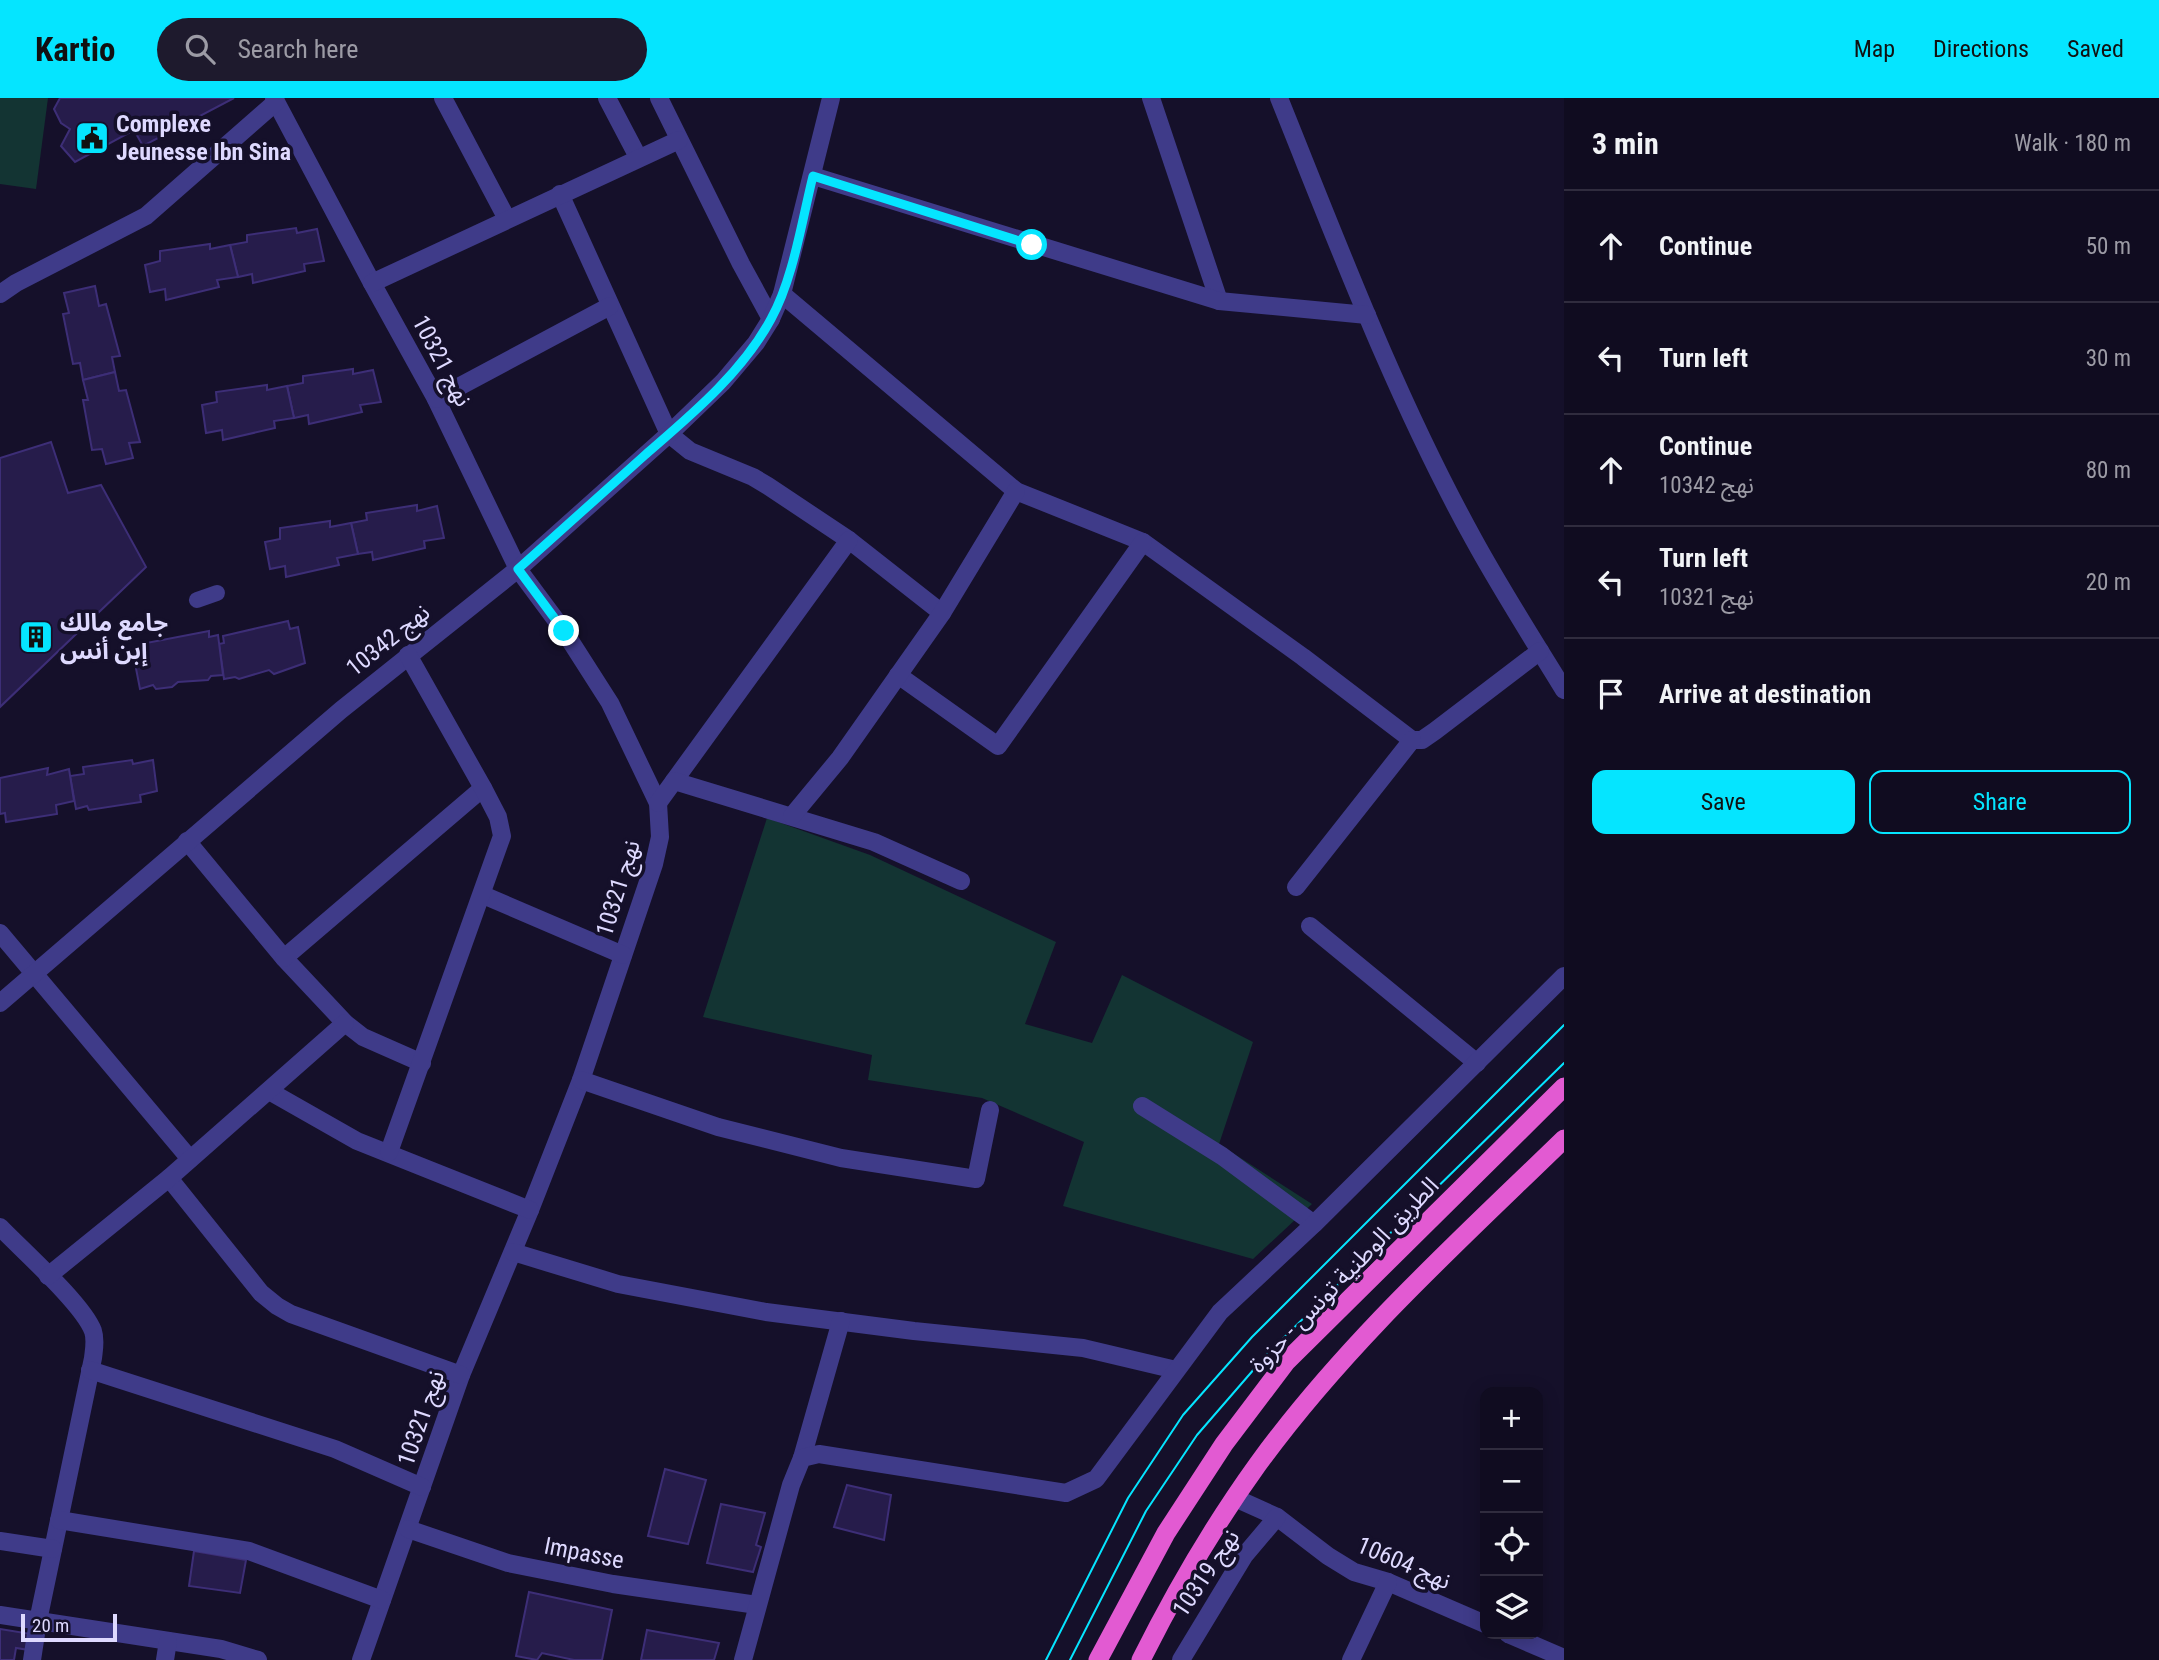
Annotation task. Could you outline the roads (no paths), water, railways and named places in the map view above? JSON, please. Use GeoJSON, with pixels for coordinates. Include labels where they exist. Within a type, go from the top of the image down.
{"type":"FeatureCollection","features":[{"type":"Feature","properties":{"kind":"highway","name":"الطريق الوطنية تونس - حزوة"},"geometry":{"type":"LineString","coordinates":[[1098,1660],[1166,1533],[1224,1444],[1286,1362],[1564,1087]]}},
{"type":"Feature","properties":{"kind":"highway"},"geometry":{"type":"LineString","coordinates":[[1141,1660],[1206,1541],[1259,1463],[1320,1387],[1407,1291],[1564,1139]]}},
{"type":"Feature","properties":{"kind":"street"},"geometry":{"type":"LineString","coordinates":[[443,98],[507,219]]}},
{"type":"Feature","properties":{"kind":"street"},"geometry":{"type":"LineString","coordinates":[[607,98],[638,157]]}},
{"type":"Feature","properties":{"kind":"street"},"geometry":{"type":"LineString","coordinates":[[659,98],[771,319]]}},
{"type":"Feature","properties":{"kind":"street","name":"نهج 10342"},"geometry":{"type":"LineString","coordinates":[[0,1003],[408,655],[518,569],[723,382],[756,343],[782,294],[831,98]]}},
{"type":"Feature","properties":{"kind":"street"},"geometry":{"type":"LineString","coordinates":[[1151,98],[1219,301]]}},
{"type":"Feature","properties":{"kind":"street"},"geometry":{"type":"LineString","coordinates":[[1279,98],[1367,315],[1413,417],[1474,539],[1564,690]]}},
{"type":"Feature","properties":{"kind":"street"},"geometry":{"type":"LineString","coordinates":[[0,294],[16,282],[146,216],[275,100]]}},
{"type":"Feature","properties":{"kind":"street","name":"نهج 10321"},"geometry":{"type":"LineString","coordinates":[[275,100],[436,399],[518,569],[564,631],[610,703],[658,803],[660,822],[658,849],[581,1080],[461,1376],[361,1660]]}},
{"type":"Feature","properties":{"kind":"street"},"geometry":{"type":"LineString","coordinates":[[372,283],[679,140]]}},
{"type":"Feature","properties":{"kind":"street"},"geometry":{"type":"LineString","coordinates":[[813,176],[1219,301],[1367,315]]}},
{"type":"Feature","properties":{"kind":"street"},"geometry":{"type":"LineString","coordinates":[[560,194],[669,434],[690,451],[760,481],[849,540],[942,612]]}},
{"type":"Feature","properties":{"kind":"street"},"geometry":{"type":"LineString","coordinates":[[782,294],[1016,491],[1143,542],[1303,657],[1412,740],[1422,740],[1435,731],[1540,651]]}},
{"type":"Feature","properties":{"kind":"street"},"geometry":{"type":"LineString","coordinates":[[436,399],[610,306]]}},
{"type":"Feature","properties":{"kind":"street"},"geometry":{"type":"LineString","coordinates":[[792,816],[840,758],[898,676],[942,612],[1016,491]]}},
{"type":"Feature","properties":{"kind":"street"},"geometry":{"type":"LineString","coordinates":[[658,803],[849,540]]}},
{"type":"Feature","properties":{"kind":"street"},"geometry":{"type":"LineString","coordinates":[[898,676],[998,746],[1143,542]]}},
{"type":"Feature","properties":{"kind":"street"},"geometry":{"type":"LineString","coordinates":[[388,1152],[483,895],[502,836],[498,817],[483,788],[408,655]]}},
{"type":"Feature","properties":{"kind":"street"},"geometry":{"type":"LineString","coordinates":[[1296,887],[1412,740]]}},
{"type":"Feature","properties":{"kind":"street"},"geometry":{"type":"LineString","coordinates":[[674,781],[874,842],[961,881]]}},
{"type":"Feature","properties":{"kind":"street"},"geometry":{"type":"LineString","coordinates":[[284,958],[483,788]]}},
{"type":"Feature","properties":{"kind":"street"},"geometry":{"type":"LineString","coordinates":[[187,841],[284,958],[345,1023],[363,1037],[422,1063]]}},
{"type":"Feature","properties":{"kind":"street"},"geometry":{"type":"LineString","coordinates":[[483,895],[623,955]]}},
{"type":"Feature","properties":{"kind":"street"},"geometry":{"type":"LineString","coordinates":[[1310,926],[1477,1063]]}},
{"type":"Feature","properties":{"kind":"street"},"geometry":{"type":"LineString","coordinates":[[0,933],[190,1159]]}},
{"type":"Feature","properties":{"kind":"street"},"geometry":{"type":"LineString","coordinates":[[802,1458],[819,1454],[1066,1493],[1096,1479],[1220,1312],[1314,1224],[1564,976]]}},
{"type":"Feature","properties":{"kind":"street"},"geometry":{"type":"LineString","coordinates":[[48,1276],[169,1178],[345,1023]]}},
{"type":"Feature","properties":{"kind":"street"},"geometry":{"type":"LineString","coordinates":[[581,1080],[718,1127],[841,1158],[976,1179],[990,1110]]}},
{"type":"Feature","properties":{"kind":"street"},"geometry":{"type":"LineString","coordinates":[[270,1091],[357,1141],[530,1210]]}},
{"type":"Feature","properties":{"kind":"street"},"geometry":{"type":"LineString","coordinates":[[1142,1106],[1222,1156],[1314,1224]]}},
{"type":"Feature","properties":{"kind":"street"},"geometry":{"type":"LineString","coordinates":[[169,1178],[261,1293],[277,1306],[291,1314],[461,1376]]}},
{"type":"Feature","properties":{"kind":"street"},"geometry":{"type":"LineString","coordinates":[[0,1227],[48,1276],[88,1321],[93,1331],[94,1348],[90,1370],[32,1660]]}},
{"type":"Feature","properties":{"kind":"street"},"geometry":{"type":"LineString","coordinates":[[513,1252],[618,1284],[766,1312],[1083,1348],[1176,1370]]}},
{"type":"Feature","properties":{"kind":"street"},"geometry":{"type":"LineString","coordinates":[[743,1660],[791,1485],[802,1458],[841,1321]]}},
{"type":"Feature","properties":{"kind":"street"},"geometry":{"type":"LineString","coordinates":[[90,1370],[323,1445],[422,1487]]}},
{"type":"Feature","properties":{"kind":"street","name":"نهج 10604"},"geometry":{"type":"LineString","coordinates":[[1235,1498],[1277,1517],[1354,1572],[1388,1582],[1480,1622]]}},
{"type":"Feature","properties":{"kind":"street","name":"نهج 10319"},"geometry":{"type":"LineString","coordinates":[[1181,1660],[1244,1556],[1277,1517]]}},
{"type":"Feature","properties":{"kind":"street"},"geometry":{"type":"LineString","coordinates":[[59,1520],[249,1551],[382,1600]]}},
{"type":"Feature","properties":{"kind":"street","name":"Impasse"},"geometry":{"type":"LineString","coordinates":[[408,1529],[508,1563],[614,1584],[757,1605]]}},
{"type":"Feature","properties":{"kind":"street"},"geometry":{"type":"LineString","coordinates":[[0,1541],[53,1549]]}},
{"type":"Feature","properties":{"kind":"street"},"geometry":{"type":"LineString","coordinates":[[1352,1660],[1388,1582]]}},
{"type":"Feature","properties":{"kind":"street"},"geometry":{"type":"LineString","coordinates":[[0,1615],[221,1649],[258,1660]]}},
{"type":"Feature","properties":{"kind":"street"},"geometry":{"type":"LineString","coordinates":[[1520,1639],[1564,1658]]}},
{"type":"Feature","properties":{"kind":"street"},"geometry":{"type":"LineString","coordinates":[[165,1660],[168,1641]]}},
{"type":"Feature","properties":{"kind":"lane"},"geometry":{"type":"LineString","coordinates":[[197,600],[217,593]]}},
{"type":"Feature","properties":{"kind":"tram line"},"geometry":{"type":"LineString","coordinates":[[1046,1660],[1128,1498],[1183,1415],[1252,1337],[1564,1025]]}},
{"type":"Feature","properties":{"kind":"tram line"},"geometry":{"type":"LineString","coordinates":[[1070,1660],[1146,1511],[1197,1435],[1268,1353],[1564,1063]]}},
{"type":"Feature","properties":{"kind":"place","name":"Complexe Jeunesse Ibn Sina"},"geometry":{"type":"Point","coordinates":[92,138]}},
{"type":"Feature","properties":{"kind":"place","name":"جامع مالك إبن أنس"},"geometry":{"type":"Point","coordinates":[36,637]}}]}
